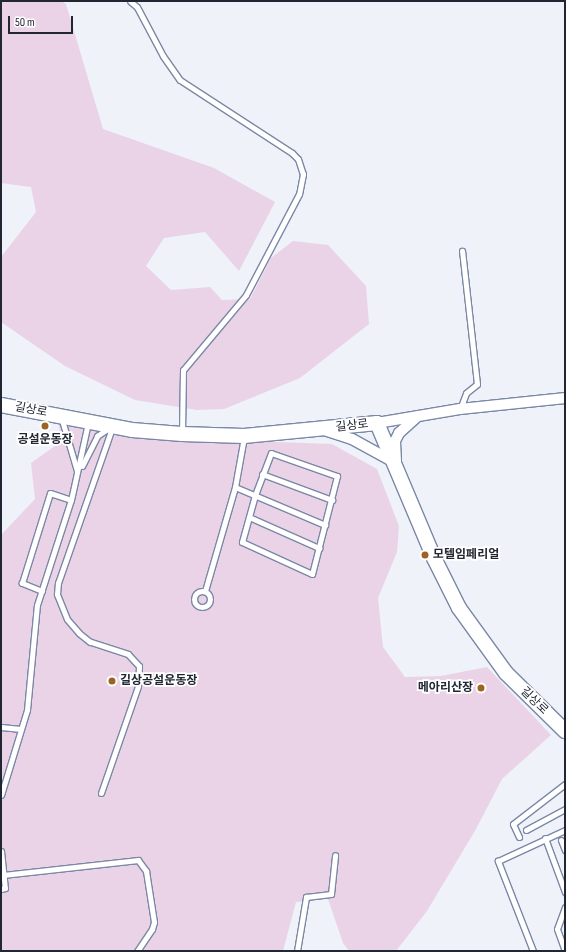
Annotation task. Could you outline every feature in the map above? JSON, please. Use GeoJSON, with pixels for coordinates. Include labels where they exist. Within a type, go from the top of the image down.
{"type":"FeatureCollection","features":[{"type":"Feature","properties":{"kind":"street"},"geometry":{"type":"LineString","coordinates":[[377,423],[460,409],[565,398]]}},
{"type":"Feature","properties":{"kind":"street","name":"길상로"},"geometry":{"type":"LineString","coordinates":[[1,404],[112,427],[182,434],[244,436],[321,430],[377,423],[396,463],[434,558],[459,608],[494,659],[560,726],[565,735]]}},
{"type":"Feature","properties":{"kind":"street"},"geometry":{"type":"LineString","coordinates":[[396,463],[395,441],[399,433],[419,415]]}},
{"type":"Feature","properties":{"kind":"street"},"geometry":{"type":"LineString","coordinates":[[321,430],[352,438],[396,463]]}},
{"type":"Feature","properties":{"kind":"lane"},"geometry":{"type":"LineString","coordinates":[[130,1],[136,7],[166,61],[180,80],[292,153],[298,159],[303,174],[299,194],[246,295],[183,370],[182,434]]}},
{"type":"Feature","properties":{"kind":"lane"},"geometry":{"type":"LineString","coordinates":[[460,409],[466,393],[477,384],[462,251]]}},
{"type":"Feature","properties":{"kind":"lane"},"geometry":{"type":"LineString","coordinates":[[58,415],[64,422],[78,474]]}},
{"type":"Feature","properties":{"kind":"lane"},"geometry":{"type":"LineString","coordinates":[[1,795],[21,729],[29,696],[35,618],[71,500],[89,422]]}},
{"type":"Feature","properties":{"kind":"lane"},"geometry":{"type":"LineString","coordinates":[[78,474],[97,436],[112,427]]}},
{"type":"Feature","properties":{"kind":"lane"},"geometry":{"type":"LineString","coordinates":[[100,793],[138,686],[139,666],[128,654],[90,642],[79,633],[67,619],[57,594],[58,583],[112,427]]}},
{"type":"Feature","properties":{"kind":"lane"},"geometry":{"type":"LineString","coordinates":[[205,591],[235,487],[244,436]]}},
{"type":"Feature","properties":{"kind":"lane"},"geometry":{"type":"LineString","coordinates":[[274,453],[338,476],[312,574],[242,542],[254,495],[262,474],[268,456],[274,453]]}},
{"type":"Feature","properties":{"kind":"lane"},"geometry":{"type":"LineString","coordinates":[[262,474],[332,500]]}},
{"type":"Feature","properties":{"kind":"lane"},"geometry":{"type":"LineString","coordinates":[[235,487],[325,525]]}},
{"type":"Feature","properties":{"kind":"lane"},"geometry":{"type":"LineString","coordinates":[[42,591],[22,583],[50,493],[71,500]]}},
{"type":"Feature","properties":{"kind":"lane"},"geometry":{"type":"LineString","coordinates":[[249,517],[319,548]]}},
{"type":"Feature","properties":{"kind":"lane"},"geometry":{"type":"LineString","coordinates":[[1,727],[21,729]]}},
{"type":"Feature","properties":{"kind":"lane"},"geometry":{"type":"LineString","coordinates":[[519,837],[513,824],[565,784]]}},
{"type":"Feature","properties":{"kind":"lane"},"geometry":{"type":"LineString","coordinates":[[526,830],[565,809]]}},
{"type":"Feature","properties":{"kind":"lane"},"geometry":{"type":"LineString","coordinates":[[533,951],[498,860],[565,830]]}},
{"type":"Feature","properties":{"kind":"lane"},"geometry":{"type":"LineString","coordinates":[[545,838],[565,892]]}},
{"type":"Feature","properties":{"kind":"lane"},"geometry":{"type":"LineString","coordinates":[[561,840],[565,850]]}},
{"type":"Feature","properties":{"kind":"lane"},"geometry":{"type":"LineString","coordinates":[[1,851],[4,888],[1,889]]}},
{"type":"Feature","properties":{"kind":"lane"},"geometry":{"type":"LineString","coordinates":[[296,951],[306,898],[331,894],[335,855]]}},
{"type":"Feature","properties":{"kind":"lane"},"geometry":{"type":"LineString","coordinates":[[3,875],[138,860],[146,871],[154,922],[152,929],[137,951]]}},
{"type":"Feature","properties":{"kind":"lane"},"geometry":{"type":"LineString","coordinates":[[558,873],[565,872]]}},
{"type":"Feature","properties":{"kind":"lane"},"geometry":{"type":"LineString","coordinates":[[565,907],[557,925],[565,951]]}},
{"type":"Feature","properties":{"kind":"lane"},"geometry":{"type":"LineString","coordinates":[[561,941],[565,935]]}},
{"type":"Feature","properties":{"kind":"shaded area"},"geometry":{"type":"Polygon","coordinates":[[[1,1],[61,1],[66,4],[103,129],[214,168],[275,202],[239,271],[205,232],[164,238],[146,266],[171,290],[210,287],[222,300],[250,299],[271,258],[293,241],[328,245],[366,286],[369,324],[300,378],[224,409],[197,410],[135,400],[65,366],[1,322],[1,257],[36,212],[31,187],[1,183],[1,1]]]}},
{"type":"Feature","properties":{"kind":"shaded area"},"geometry":{"type":"Polygon","coordinates":[[[58,423],[131,437],[332,444],[377,469],[399,526],[397,552],[378,598],[383,647],[405,677],[441,676],[487,667],[551,735],[502,779],[476,829],[427,911],[396,951],[349,951],[343,943],[328,899],[296,902],[283,951],[1,951],[1,535],[35,499],[31,463],[62,441],[58,423]]]}},
{"type":"Feature","properties":{"kind":"place","name":"공설운동장"},"geometry":{"type":"Point","coordinates":[45,426]}},
{"type":"Feature","properties":{"kind":"place","name":"모텔임페리얼"},"geometry":{"type":"Point","coordinates":[425,555]}},
{"type":"Feature","properties":{"kind":"place","name":"길상공설운동장"},"geometry":{"type":"Point","coordinates":[112,681]}},
{"type":"Feature","properties":{"kind":"place","name":"메아리산장"},"geometry":{"type":"Point","coordinates":[481,688]}}]}
